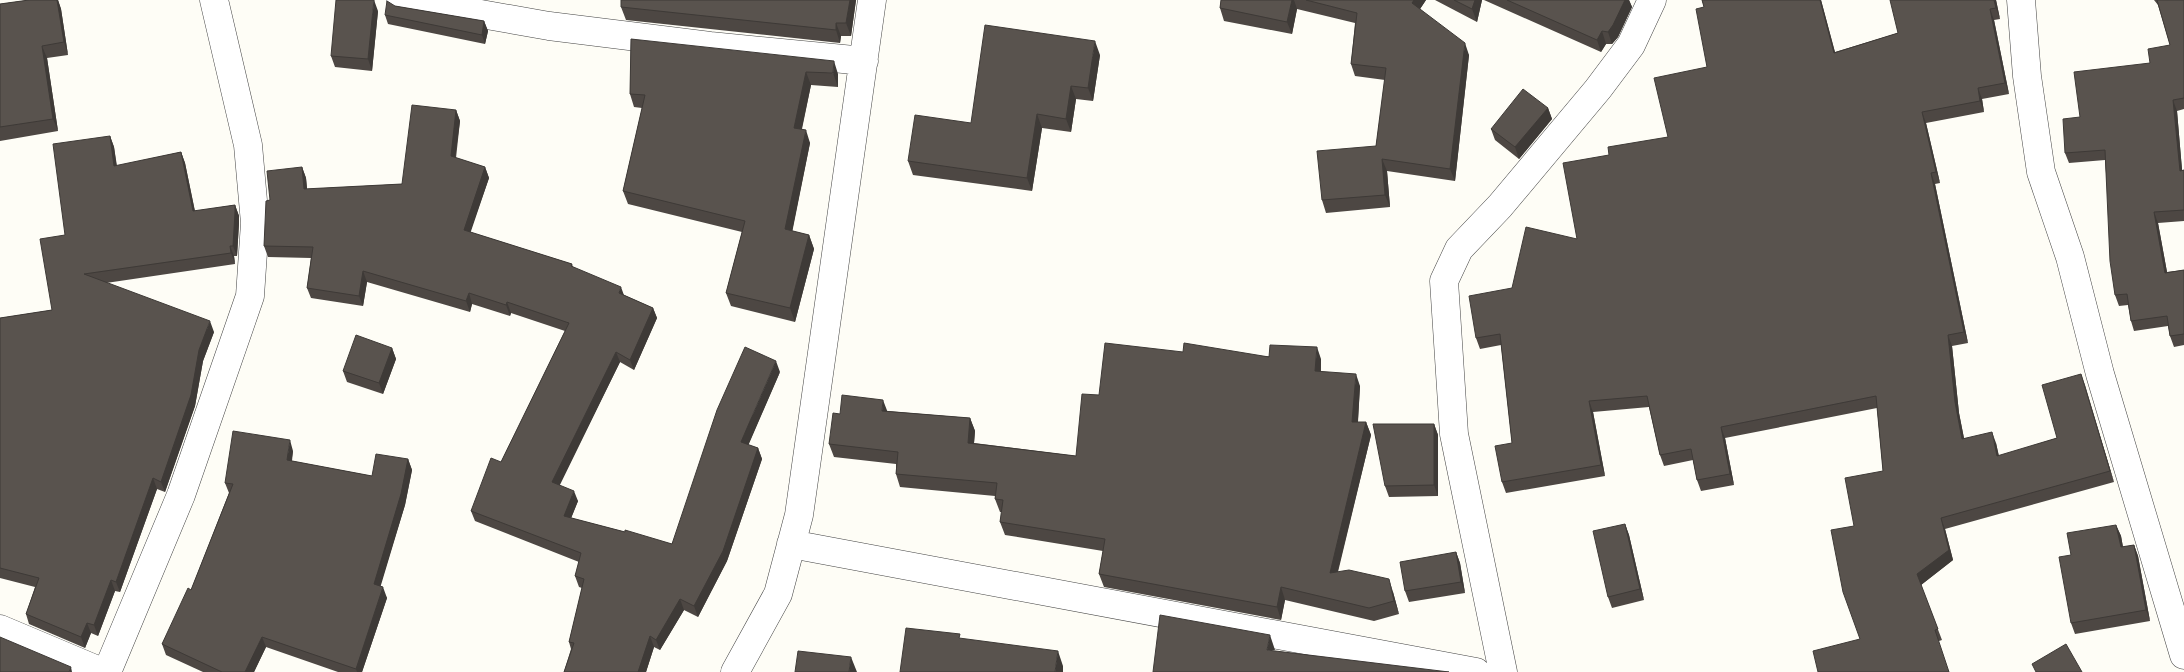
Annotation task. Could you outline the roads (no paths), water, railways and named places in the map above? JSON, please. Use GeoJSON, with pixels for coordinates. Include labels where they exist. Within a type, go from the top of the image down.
{"type":"FeatureCollection","features":[{"type":"Feature","properties":{"kind":"street"},"geometry":{"type":"LineString","coordinates":[[108,672],[181,495],[250,296],[255,223],[248,145],[214,0]]}},
{"type":"Feature","properties":{"kind":"street"},"geometry":{"type":"LineString","coordinates":[[401,0],[549,26],[710,46],[864,61]]}},
{"type":"Feature","properties":{"kind":"street"},"geometry":{"type":"LineString","coordinates":[[734,672],[778,594],[800,515],[872,0]]}},
{"type":"Feature","properties":{"kind":"street"},"geometry":{"type":"LineString","coordinates":[[1503,672],[1454,434],[1444,282],[1459,249],[1500,206],[1598,89],[1631,45],[1652,0]]}},
{"type":"Feature","properties":{"kind":"street"},"geometry":{"type":"LineString","coordinates":[[2021,0],[2027,76],[2041,172],[2070,257],[2100,374],[2184,655]]}},
{"type":"Feature","properties":{"kind":"street"},"geometry":{"type":"LineString","coordinates":[[791,544],[1476,672]]}},
{"type":"Feature","properties":{"kind":"street"},"geometry":{"type":"LineString","coordinates":[[0,629],[102,672]]}}]}
